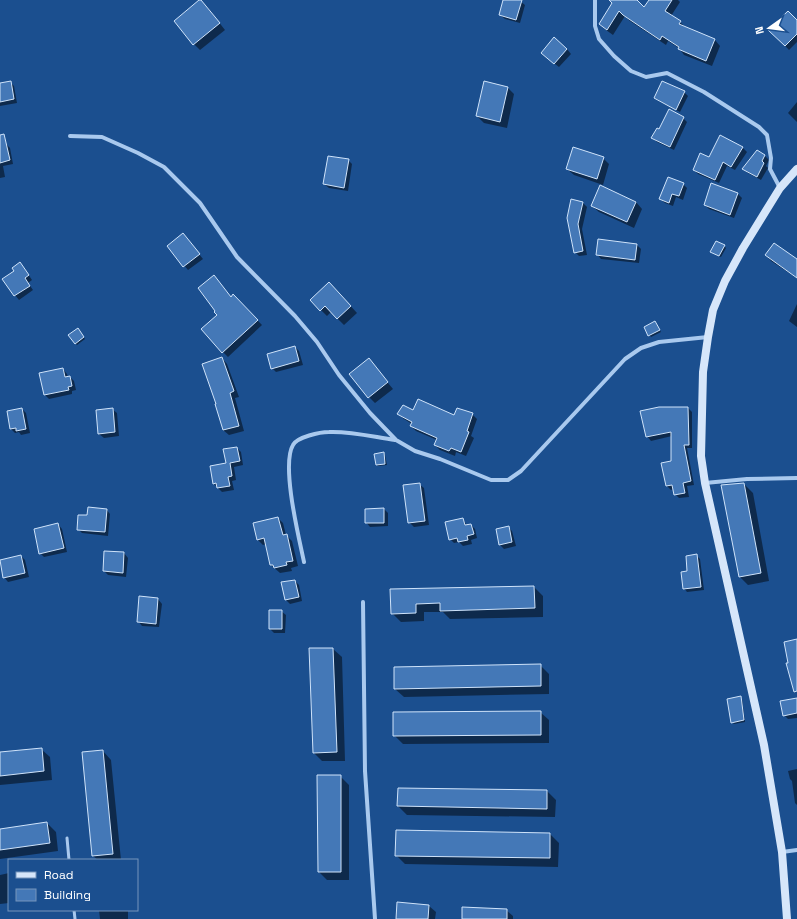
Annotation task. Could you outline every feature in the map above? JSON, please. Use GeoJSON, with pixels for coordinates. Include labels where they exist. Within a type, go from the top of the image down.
{"type":"FeatureCollection","features":[{"type":"Feature","properties":{"kind":"street"},"geometry":{"type":"LineString","coordinates":[[595,0],[594,26],[600,39],[614,56],[631,71],[646,77],[667,73],[704,92],[759,127],[767,135],[771,158],[770,169],[780,188]]}},
{"type":"Feature","properties":{"kind":"street"},"geometry":{"type":"LineString","coordinates":[[70,136],[102,137],[138,153],[164,167],[200,203],[236,257],[295,316],[317,342],[339,375],[352,391],[370,413],[396,440],[415,451],[440,459],[491,480],[508,480],[521,471],[625,359],[641,348],[659,342],[708,337]]}},
{"type":"Feature","properties":{"kind":"street"},"geometry":{"type":"LineString","coordinates":[[787,919],[782,852],[764,745],[705,483],[701,456],[700,428],[703,372],[713,310],[725,281],[743,248],[780,188],[797,169]]}},
{"type":"Feature","properties":{"kind":"street"},"geometry":{"type":"LineString","coordinates":[[304,562],[288,479],[289,453],[293,444],[303,437],[328,432],[396,440]]}},
{"type":"Feature","properties":{"kind":"street"},"geometry":{"type":"LineString","coordinates":[[705,483],[747,479],[797,478]]}},
{"type":"Feature","properties":{"kind":"street"},"geometry":{"type":"LineString","coordinates":[[363,602],[365,772],[375,919]]}},
{"type":"Feature","properties":{"kind":"street"},"geometry":{"type":"LineString","coordinates":[[782,852],[797,850]]}},
{"type":"Feature","properties":{"kind":"lane"},"geometry":{"type":"LineString","coordinates":[[66,838],[69,859]]}},
{"type":"Feature","properties":{"kind":"building"},"geometry":{"type":"Polygon","coordinates":[[[199,0],[201,0],[220,23],[193,45],[174,21],[199,0]]]}},
{"type":"Feature","properties":{"kind":"building"},"geometry":{"type":"Polygon","coordinates":[[[503,0],[522,0],[516,20],[499,15],[503,0]]]}},
{"type":"Feature","properties":{"kind":"building"},"geometry":{"type":"Polygon","coordinates":[[[609,0],[637,0],[644,7],[649,0],[672,0],[665,11],[681,21],[679,24],[715,39],[706,61],[678,49],[679,47],[662,36],[660,40],[619,11],[607,30],[599,24],[612,3],[609,0]]]}},
{"type":"Feature","properties":{"kind":"building"},"geometry":{"type":"Polygon","coordinates":[[[788,11],[797,20],[797,34],[785,46],[768,30],[788,11]]]}},
{"type":"Feature","properties":{"kind":"building"},"geometry":{"type":"Polygon","coordinates":[[[554,37],[567,49],[554,64],[541,53],[554,37]]]}},
{"type":"Feature","properties":{"kind":"building"},"geometry":{"type":"Polygon","coordinates":[[[11,81],[14,99],[0,102],[0,83],[11,81]]]}},
{"type":"Feature","properties":{"kind":"building"},"geometry":{"type":"Polygon","coordinates":[[[484,81],[508,87],[500,122],[476,116],[484,81]]]}},
{"type":"Feature","properties":{"kind":"building"},"geometry":{"type":"Polygon","coordinates":[[[662,81],[685,91],[676,110],[654,98],[662,81]]]}},
{"type":"Feature","properties":{"kind":"building"},"geometry":{"type":"Polygon","coordinates":[[[669,109],[684,117],[670,147],[651,138],[657,128],[659,129],[669,109]]]}},
{"type":"Feature","properties":{"kind":"building"},"geometry":{"type":"Polygon","coordinates":[[[4,134],[10,160],[0,163],[0,135],[4,134]]]}},
{"type":"Feature","properties":{"kind":"building"},"geometry":{"type":"Polygon","coordinates":[[[720,135],[743,147],[731,167],[723,162],[715,180],[693,170],[700,153],[709,157],[720,135]]]}},
{"type":"Feature","properties":{"kind":"building"},"geometry":{"type":"Polygon","coordinates":[[[573,147],[604,157],[597,179],[566,169],[573,147]]]}},
{"type":"Feature","properties":{"kind":"building"},"geometry":{"type":"Polygon","coordinates":[[[757,150],[765,155],[762,161],[764,163],[757,177],[742,169],[757,150]]]}},
{"type":"Feature","properties":{"kind":"building"},"geometry":{"type":"Polygon","coordinates":[[[328,156],[349,159],[344,188],[323,184],[328,156]]]}},
{"type":"Feature","properties":{"kind":"building"},"geometry":{"type":"Polygon","coordinates":[[[668,177],[684,183],[679,196],[672,194],[669,203],[659,199],[668,177]]]}},
{"type":"Feature","properties":{"kind":"building"},"geometry":{"type":"Polygon","coordinates":[[[711,183],[738,193],[730,215],[704,205],[711,183]]]}},
{"type":"Feature","properties":{"kind":"building"},"geometry":{"type":"Polygon","coordinates":[[[600,185],[636,202],[627,222],[591,206],[600,185]]]}},
{"type":"Feature","properties":{"kind":"building"},"geometry":{"type":"Polygon","coordinates":[[[571,199],[583,202],[578,224],[583,251],[574,253],[567,218],[571,199]]]}},
{"type":"Feature","properties":{"kind":"building"},"geometry":{"type":"Polygon","coordinates":[[[183,233],[200,254],[183,267],[167,246],[183,233]]]}},
{"type":"Feature","properties":{"kind":"building"},"geometry":{"type":"Polygon","coordinates":[[[598,239],[637,244],[635,260],[596,255],[598,239]]]}},
{"type":"Feature","properties":{"kind":"building"},"geometry":{"type":"Polygon","coordinates":[[[716,241],[725,245],[719,256],[710,252],[716,241]]]}},
{"type":"Feature","properties":{"kind":"building"},"geometry":{"type":"Polygon","coordinates":[[[774,243],[797,259],[797,278],[765,255],[774,243]]]}},
{"type":"Feature","properties":{"kind":"building"},"geometry":{"type":"Polygon","coordinates":[[[20,262],[29,275],[25,278],[30,286],[14,296],[2,279],[14,271],[12,268],[20,262]]]}},
{"type":"Feature","properties":{"kind":"building"},"geometry":{"type":"Polygon","coordinates":[[[214,275],[231,297],[233,294],[258,320],[222,353],[201,329],[217,315],[198,288],[214,275]]]}},
{"type":"Feature","properties":{"kind":"building"},"geometry":{"type":"Polygon","coordinates":[[[329,282],[351,306],[337,319],[325,306],[320,311],[310,300],[329,282]]]}},
{"type":"Feature","properties":{"kind":"building"},"geometry":{"type":"Polygon","coordinates":[[[655,321],[660,330],[648,336],[644,327],[655,321]]]}},
{"type":"Feature","properties":{"kind":"building"},"geometry":{"type":"Polygon","coordinates":[[[78,328],[84,337],[75,344],[68,335],[78,328]]]}},
{"type":"Feature","properties":{"kind":"building"},"geometry":{"type":"Polygon","coordinates":[[[295,346],[299,361],[271,369],[267,354],[295,346]]]}},
{"type":"Feature","properties":{"kind":"building"},"geometry":{"type":"Polygon","coordinates":[[[222,357],[234,391],[230,393],[239,426],[223,430],[216,404],[202,364],[222,357]]]}},
{"type":"Feature","properties":{"kind":"building"},"geometry":{"type":"Polygon","coordinates":[[[369,358],[388,382],[368,398],[349,374],[369,358]]]}},
{"type":"Feature","properties":{"kind":"building"},"geometry":{"type":"Polygon","coordinates":[[[63,368],[65,377],[70,376],[72,386],[68,387],[69,390],[44,395],[39,373],[63,368]]]}},
{"type":"Feature","properties":{"kind":"building"},"geometry":{"type":"Polygon","coordinates":[[[418,399],[454,415],[457,408],[473,413],[467,431],[469,432],[461,452],[451,448],[449,451],[434,445],[437,438],[410,426],[412,422],[397,414],[403,405],[413,410],[418,399]]]}},
{"type":"Feature","properties":{"kind":"building"},"geometry":{"type":"Polygon","coordinates":[[[659,407],[688,407],[689,445],[684,445],[691,481],[683,483],[685,493],[674,495],[672,485],[666,486],[661,463],[671,461],[671,432],[646,437],[640,411],[659,407]]]}},
{"type":"Feature","properties":{"kind":"building"},"geometry":{"type":"Polygon","coordinates":[[[22,408],[26,429],[16,431],[16,428],[10,429],[7,411],[22,408]]]}},
{"type":"Feature","properties":{"kind":"building"},"geometry":{"type":"Polygon","coordinates":[[[113,408],[115,432],[98,434],[96,410],[113,408]]]}},
{"type":"Feature","properties":{"kind":"building"},"geometry":{"type":"Polygon","coordinates":[[[237,447],[240,461],[230,463],[232,476],[228,477],[230,486],[217,488],[216,483],[213,484],[210,466],[226,463],[223,449],[237,447]]]}},
{"type":"Feature","properties":{"kind":"building"},"geometry":{"type":"Polygon","coordinates":[[[384,452],[385,464],[376,465],[374,454],[384,452]]]}},
{"type":"Feature","properties":{"kind":"building"},"geometry":{"type":"Polygon","coordinates":[[[420,483],[425,521],[408,523],[403,485],[420,483]]]}},
{"type":"Feature","properties":{"kind":"building"},"geometry":{"type":"Polygon","coordinates":[[[744,483],[761,573],[739,577],[721,485],[744,483]]]}},
{"type":"Feature","properties":{"kind":"building"},"geometry":{"type":"Polygon","coordinates":[[[88,507],[107,509],[105,532],[77,530],[78,515],[87,515],[88,507]]]}},
{"type":"Feature","properties":{"kind":"building"},"geometry":{"type":"Polygon","coordinates":[[[384,508],[384,523],[365,523],[365,509],[384,508]]]}},
{"type":"Feature","properties":{"kind":"building"},"geometry":{"type":"Polygon","coordinates":[[[278,517],[283,535],[287,534],[293,561],[286,562],[287,565],[274,568],[273,565],[270,565],[264,538],[257,540],[253,523],[278,517]]]}},
{"type":"Feature","properties":{"kind":"building"},"geometry":{"type":"Polygon","coordinates":[[[463,518],[465,525],[471,524],[474,534],[467,536],[468,540],[458,542],[457,538],[449,540],[445,522],[463,518]]]}},
{"type":"Feature","properties":{"kind":"building"},"geometry":{"type":"Polygon","coordinates":[[[58,523],[64,548],[39,554],[34,529],[58,523]]]}},
{"type":"Feature","properties":{"kind":"building"},"geometry":{"type":"Polygon","coordinates":[[[509,526],[512,542],[499,545],[496,529],[509,526]]]}},
{"type":"Feature","properties":{"kind":"building"},"geometry":{"type":"Polygon","coordinates":[[[104,551],[124,552],[123,573],[103,571],[104,551]]]}},
{"type":"Feature","properties":{"kind":"building"},"geometry":{"type":"Polygon","coordinates":[[[697,554],[701,587],[683,589],[681,572],[687,571],[686,556],[697,554]]]}},
{"type":"Feature","properties":{"kind":"building"},"geometry":{"type":"Polygon","coordinates":[[[21,555],[25,573],[3,578],[0,560],[21,555]]]}},
{"type":"Feature","properties":{"kind":"building"},"geometry":{"type":"Polygon","coordinates":[[[295,580],[299,597],[285,600],[281,582],[295,580]]]}},
{"type":"Feature","properties":{"kind":"building"},"geometry":{"type":"Polygon","coordinates":[[[534,586],[535,608],[440,611],[440,603],[416,604],[416,613],[391,614],[390,589],[534,586]]]}},
{"type":"Feature","properties":{"kind":"building"},"geometry":{"type":"Polygon","coordinates":[[[139,596],[158,598],[156,624],[137,622],[139,596]]]}},
{"type":"Feature","properties":{"kind":"building"},"geometry":{"type":"Polygon","coordinates":[[[269,610],[282,610],[282,629],[269,629],[269,610]]]}},
{"type":"Feature","properties":{"kind":"building"},"geometry":{"type":"Polygon","coordinates":[[[797,639],[797,691],[794,692],[786,663],[788,663],[784,642],[797,639]]]}},
{"type":"Feature","properties":{"kind":"building"},"geometry":{"type":"Polygon","coordinates":[[[309,648],[333,648],[337,752],[313,753],[309,648]]]}},
{"type":"Feature","properties":{"kind":"building"},"geometry":{"type":"Polygon","coordinates":[[[541,664],[541,686],[394,689],[394,667],[541,664]]]}},
{"type":"Feature","properties":{"kind":"building"},"geometry":{"type":"Polygon","coordinates":[[[741,696],[744,720],[731,723],[727,699],[741,696]]]}},
{"type":"Feature","properties":{"kind":"building"},"geometry":{"type":"Polygon","coordinates":[[[797,698],[797,713],[783,716],[780,701],[797,698]]]}},
{"type":"Feature","properties":{"kind":"building"},"geometry":{"type":"Polygon","coordinates":[[[541,711],[541,735],[393,736],[393,712],[541,711]]]}},
{"type":"Feature","properties":{"kind":"building"},"geometry":{"type":"Polygon","coordinates":[[[42,748],[44,771],[0,776],[0,752],[42,748]]]}},
{"type":"Feature","properties":{"kind":"building"},"geometry":{"type":"Polygon","coordinates":[[[103,750],[113,854],[92,856],[82,752],[103,750]]]}},
{"type":"Feature","properties":{"kind":"building"},"geometry":{"type":"Polygon","coordinates":[[[317,775],[341,775],[341,872],[318,872],[317,775]]]}},
{"type":"Feature","properties":{"kind":"building"},"geometry":{"type":"Polygon","coordinates":[[[398,788],[547,790],[547,809],[397,806],[398,788]]]}},
{"type":"Feature","properties":{"kind":"building"},"geometry":{"type":"Polygon","coordinates":[[[47,822],[50,843],[0,850],[0,829],[47,822]]]}},
{"type":"Feature","properties":{"kind":"building"},"geometry":{"type":"Polygon","coordinates":[[[396,830],[550,833],[550,858],[395,856],[396,830]]]}},
{"type":"Feature","properties":{"kind":"building"},"geometry":{"type":"Polygon","coordinates":[[[397,902],[429,905],[428,919],[396,919],[397,902]]]}},
{"type":"Feature","properties":{"kind":"building"},"geometry":{"type":"Polygon","coordinates":[[[462,907],[507,909],[507,919],[462,919],[462,907]]]}}]}
